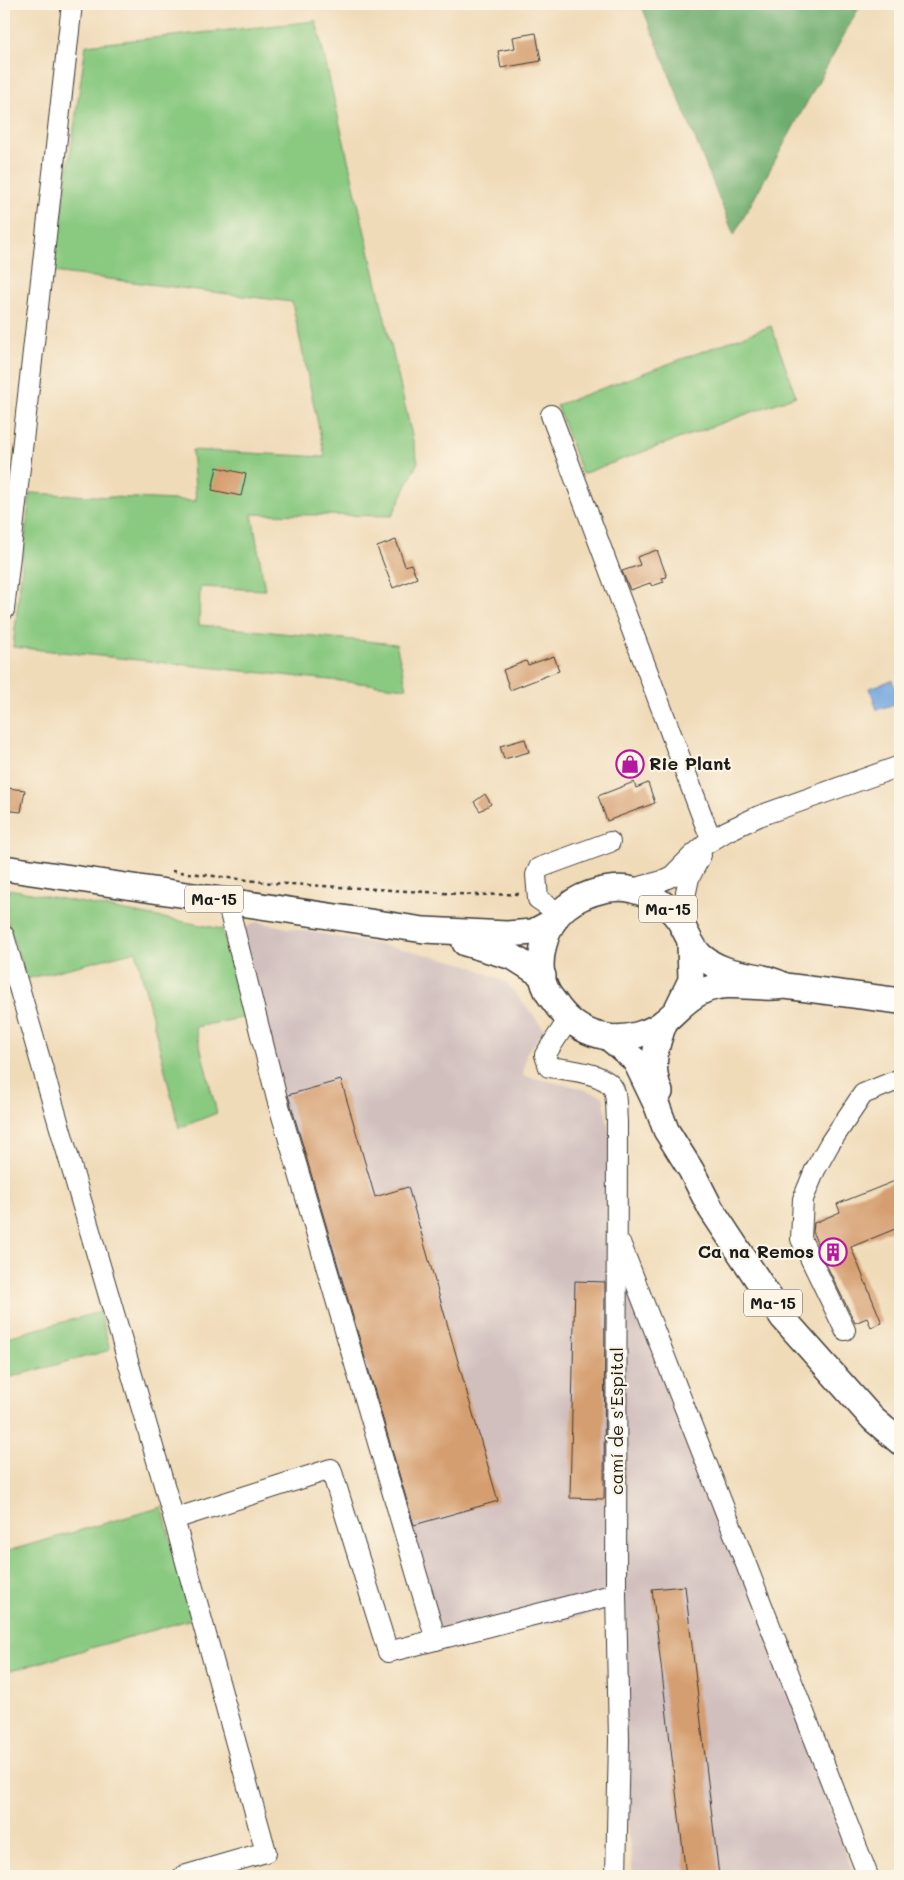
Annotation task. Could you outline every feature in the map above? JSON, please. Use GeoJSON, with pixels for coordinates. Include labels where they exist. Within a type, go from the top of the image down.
{"type":"FeatureCollection","features":[{"type":"Feature","properties":{"kind":"main road","name":"Ma-15"},"geometry":{"type":"LineString","coordinates":[[4,868],[424,930],[507,934],[532,932],[557,917],[566,908],[589,893],[618,888],[632,889],[652,896],[674,914],[686,934],[691,980],[671,1015],[656,1047],[654,1066],[658,1088],[673,1127],[675,1142]]}},
{"type":"Feature","properties":{"kind":"main road","name":"Ma-15"},"geometry":{"type":"LineString","coordinates":[[557,917],[543,948],[543,976],[547,991],[568,1020],[584,1031],[609,1038],[633,1036],[657,1027],[671,1015]]}},
{"type":"Feature","properties":{"kind":"main road","name":"Ma-15"},"geometry":{"type":"LineString","coordinates":[[424,930],[437,936],[503,953],[513,957],[543,976]]}},
{"type":"Feature","properties":{"kind":"main road"},"geometry":{"type":"LineString","coordinates":[[686,934],[708,961],[731,972],[774,980],[786,986]]}},
{"type":"Feature","properties":{"kind":"main road"},"geometry":{"type":"LineString","coordinates":[[671,1015],[690,998],[704,990],[728,984],[772,988],[786,986],[900,1001]]}},
{"type":"Feature","properties":{"kind":"main road","name":"Ma-15"},"geometry":{"type":"LineString","coordinates":[[609,1038],[635,1060],[666,1130],[675,1142],[712,1209],[782,1318],[872,1419],[900,1442]]}},
{"type":"Feature","properties":{"kind":"street"},"geometry":{"type":"LineString","coordinates":[[4,610],[6,563],[72,4]]}},
{"type":"Feature","properties":{"kind":"street"},"geometry":{"type":"LineString","coordinates":[[550,416],[705,824],[709,842],[689,878],[686,892],[686,934]]}},
{"type":"Feature","properties":{"kind":"street"},"geometry":{"type":"LineString","coordinates":[[632,889],[659,882],[672,876],[690,857],[726,831],[759,816],[900,766]]}},
{"type":"Feature","properties":{"kind":"street"},"geometry":{"type":"LineString","coordinates":[[557,917],[538,899],[536,875],[539,868],[610,842]]}},
{"type":"Feature","properties":{"kind":"street"},"geometry":{"type":"LineString","coordinates":[[227,901],[277,1099],[436,1640]]}},
{"type":"Feature","properties":{"kind":"street"},"geometry":{"type":"LineString","coordinates":[[4,936],[174,1519],[266,1852],[183,1876]]}},
{"type":"Feature","properties":{"kind":"street","name":"camí de s'Espital"},"geometry":{"type":"LineString","coordinates":[[568,1020],[545,1055],[549,1067],[593,1075],[606,1081],[614,1090],[617,1122],[616,1594],[620,1740],[616,1876]]}},
{"type":"Feature","properties":{"kind":"street"},"geometry":{"type":"LineString","coordinates":[[845,1330],[801,1239],[803,1199],[815,1170],[830,1143],[863,1094],[900,1079]]}},
{"type":"Feature","properties":{"kind":"street"},"geometry":{"type":"LineString","coordinates":[[617,1236],[868,1876]]}},
{"type":"Feature","properties":{"kind":"street"},"geometry":{"type":"LineString","coordinates":[[174,1519],[331,1469],[388,1652],[616,1594]]}},
{"type":"Feature","properties":{"kind":"path"},"geometry":{"type":"LineString","coordinates":[[896,4],[900,16]]}},
{"type":"Feature","properties":{"kind":"path"},"geometry":{"type":"LineString","coordinates":[[163,870],[302,885],[478,895],[537,894]]}},
{"type":"Feature","properties":{"kind":"shaded area"},"geometry":{"type":"Polygon","coordinates":[[[256,922],[412,951],[469,965],[507,983],[545,1030],[526,1053],[523,1076],[577,1087],[603,1096],[628,1237],[854,1876],[633,1876],[607,1611],[440,1646],[232,935],[256,922]]]}},
{"type":"Feature","properties":{"kind":"green space"},"geometry":{"type":"Polygon","coordinates":[[[641,4],[861,4],[734,235],[641,4]]]}},
{"type":"Feature","properties":{"kind":"green space"},"geometry":{"type":"Polygon","coordinates":[[[316,21],[418,462],[392,516],[252,514],[265,590],[200,587],[199,625],[396,644],[407,688],[13,647],[30,493],[196,501],[192,450],[325,457],[292,302],[53,272],[86,45],[316,21]]]}},
{"type":"Feature","properties":{"kind":"green space"},"geometry":{"type":"Polygon","coordinates":[[[771,326],[796,396],[582,474],[557,405],[771,326]]]}},
{"type":"Feature","properties":{"kind":"green space"},"geometry":{"type":"Polygon","coordinates":[[[9,889],[222,929],[247,1017],[195,1027],[217,1113],[179,1128],[136,951],[26,979],[6,915],[9,889]]]}},
{"type":"Feature","properties":{"kind":"green space"},"geometry":{"type":"Polygon","coordinates":[[[100,1312],[110,1350],[4,1379],[4,1338],[100,1312]]]}},
{"type":"Feature","properties":{"kind":"green space"},"geometry":{"type":"Polygon","coordinates":[[[162,1507],[192,1619],[4,1673],[4,1552],[162,1507]]]}},
{"type":"Feature","properties":{"kind":"water"},"geometry":{"type":"Polygon","coordinates":[[[892,680],[900,702],[877,710],[870,688],[892,680]]]}},
{"type":"Feature","properties":{"kind":"building"},"geometry":{"type":"Polygon","coordinates":[[[536,33],[541,61],[501,68],[498,51],[515,48],[513,37],[536,33]]]}},
{"type":"Feature","properties":{"kind":"building"},"geometry":{"type":"Polygon","coordinates":[[[217,467],[246,474],[241,496],[212,490],[217,467]]]}},
{"type":"Feature","properties":{"kind":"building"},"geometry":{"type":"Polygon","coordinates":[[[396,540],[405,566],[411,564],[417,578],[393,588],[377,547],[396,540]]]}},
{"type":"Feature","properties":{"kind":"building"},"geometry":{"type":"Polygon","coordinates":[[[657,550],[667,577],[662,578],[664,582],[652,586],[650,583],[630,590],[622,571],[640,565],[637,557],[657,550]]]}},
{"type":"Feature","properties":{"kind":"building"},"geometry":{"type":"Polygon","coordinates":[[[554,656],[559,671],[510,690],[503,670],[526,661],[528,665],[554,656]]]}},
{"type":"Feature","properties":{"kind":"building"},"geometry":{"type":"Polygon","coordinates":[[[525,739],[529,752],[504,759],[500,746],[525,739]]]}},
{"type":"Feature","properties":{"kind":"building"},"geometry":{"type":"Polygon","coordinates":[[[634,782],[636,788],[648,783],[655,803],[607,821],[598,796],[634,782]]]}},
{"type":"Feature","properties":{"kind":"building"},"geometry":{"type":"Polygon","coordinates":[[[7,788],[25,790],[21,812],[4,810],[4,797],[7,788]]]}},
{"type":"Feature","properties":{"kind":"building"},"geometry":{"type":"Polygon","coordinates":[[[485,794],[491,804],[480,811],[474,802],[485,794]]]}},
{"type":"Feature","properties":{"kind":"building"},"geometry":{"type":"Polygon","coordinates":[[[341,1080],[375,1197],[408,1187],[498,1501],[414,1525],[288,1095],[341,1080]]]}},
{"type":"Feature","properties":{"kind":"building","name":"Ca na Remos"},"geometry":{"type":"Polygon","coordinates":[[[900,1179],[900,1227],[851,1247],[882,1323],[871,1327],[867,1318],[855,1323],[823,1258],[813,1233],[814,1223],[840,1212],[837,1204],[900,1179]]]}},
{"type":"Feature","properties":{"kind":"building"},"geometry":{"type":"Polygon","coordinates":[[[575,1281],[605,1282],[604,1499],[570,1498],[575,1281]]]}},
{"type":"Feature","properties":{"kind":"building"},"geometry":{"type":"Polygon","coordinates":[[[685,1586],[719,1876],[686,1876],[652,1589],[685,1586]]]}},
{"type":"Feature","properties":{"kind":"place","name":"Rie Plant"},"geometry":{"type":"Point","coordinates":[630,764]}},
{"type":"Feature","properties":{"kind":"place","name":"Ca na Remos"},"geometry":{"type":"Point","coordinates":[833,1252]}}]}
